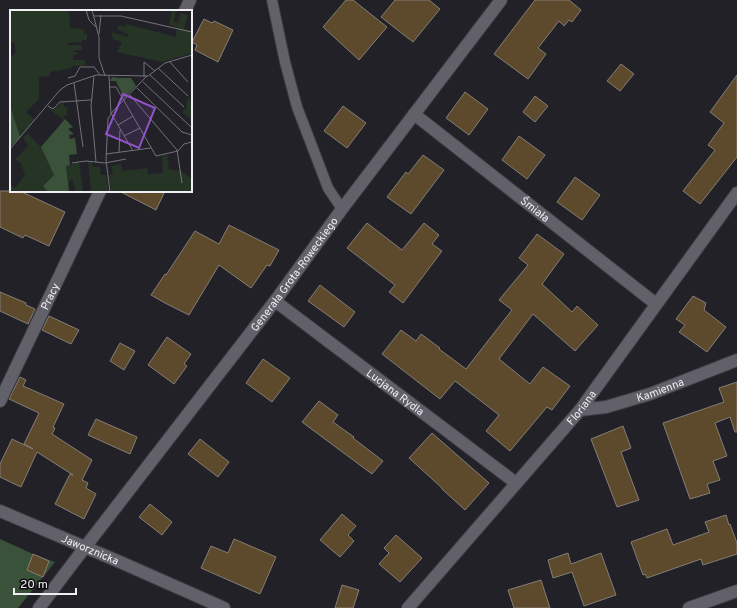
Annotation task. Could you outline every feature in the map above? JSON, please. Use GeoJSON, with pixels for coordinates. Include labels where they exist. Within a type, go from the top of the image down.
{"type":"FeatureCollection","features":[{"type":"Feature","properties":{"kind":"street"},"geometry":{"type":"LineString","coordinates":[[185,10],[190,0]]}},
{"type":"Feature","properties":{"kind":"street","name":"Generała Grota-Roweckiego"},"geometry":{"type":"LineString","coordinates":[[39,608],[275,301],[342,209],[501,0]]}},
{"type":"Feature","properties":{"kind":"street","name":"Śmiała"},"geometry":{"type":"LineString","coordinates":[[414,114],[656,304]]}},
{"type":"Feature","properties":{"kind":"street","name":"Pracy"},"geometry":{"type":"LineString","coordinates":[[0,401],[100,192]]}},
{"type":"Feature","properties":{"kind":"street","name":"Floriana"},"geometry":{"type":"LineString","coordinates":[[408,608],[580,410],[737,193]]}},
{"type":"Feature","properties":{"kind":"street","name":"Lucjana Rydla"},"geometry":{"type":"LineString","coordinates":[[275,301],[516,483]]}},
{"type":"Feature","properties":{"kind":"street","name":"Kamienna"},"geometry":{"type":"LineString","coordinates":[[580,410],[606,407],[650,394],[737,360]]}},
{"type":"Feature","properties":{"kind":"street","name":"Jaworznicka"},"geometry":{"type":"LineString","coordinates":[[0,511],[224,608]]}},
{"type":"Feature","properties":{"kind":"street"},"geometry":{"type":"LineString","coordinates":[[690,608],[737,591]]}},
{"type":"Feature","properties":{"kind":"lane"},"geometry":{"type":"LineString","coordinates":[[272,0],[285,62],[297,107],[328,188],[342,209]]}},
{"type":"Feature","properties":{"kind":"green space"},"geometry":{"type":"Polygon","coordinates":[[[0,539],[55,562],[18,608],[0,608],[0,539]]]}},
{"type":"Feature","properties":{"kind":"building"},"geometry":{"type":"Polygon","coordinates":[[[346,0],[353,0],[387,27],[359,60],[323,27],[346,0]]]}},
{"type":"Feature","properties":{"kind":"building"},"geometry":{"type":"Polygon","coordinates":[[[395,0],[429,0],[440,9],[413,42],[381,17],[395,0]]]}},
{"type":"Feature","properties":{"kind":"building"},"geometry":{"type":"Polygon","coordinates":[[[535,0],[569,0],[581,10],[572,22],[569,20],[564,26],[559,21],[538,48],[546,54],[528,79],[494,54],[535,0]]]}},
{"type":"Feature","properties":{"kind":"building"},"geometry":{"type":"Polygon","coordinates":[[[204,19],[212,23],[214,21],[233,30],[218,62],[195,50],[197,45],[192,42],[204,19]]]}},
{"type":"Feature","properties":{"kind":"building"},"geometry":{"type":"Polygon","coordinates":[[[621,64],[634,74],[620,91],[607,81],[621,64]]]}},
{"type":"Feature","properties":{"kind":"building"},"geometry":{"type":"Polygon","coordinates":[[[737,75],[737,157],[700,204],[683,191],[715,150],[708,145],[724,123],[710,112],[737,75]]]}},
{"type":"Feature","properties":{"kind":"building"},"geometry":{"type":"Polygon","coordinates":[[[465,92],[488,109],[469,135],[446,118],[465,92]]]}},
{"type":"Feature","properties":{"kind":"building"},"geometry":{"type":"Polygon","coordinates":[[[535,96],[548,106],[535,122],[523,112],[535,96]]]}},
{"type":"Feature","properties":{"kind":"building"},"geometry":{"type":"Polygon","coordinates":[[[343,106],[366,123],[347,148],[324,131],[343,106]]]}},
{"type":"Feature","properties":{"kind":"building"},"geometry":{"type":"Polygon","coordinates":[[[519,136],[545,155],[527,179],[502,160],[519,136]]]}},
{"type":"Feature","properties":{"kind":"building"},"geometry":{"type":"Polygon","coordinates":[[[423,155],[444,170],[411,214],[387,197],[406,172],[408,174],[423,155]]]}},
{"type":"Feature","properties":{"kind":"building"},"geometry":{"type":"Polygon","coordinates":[[[575,177],[600,195],[582,220],[557,202],[575,177]]]}},
{"type":"Feature","properties":{"kind":"building"},"geometry":{"type":"Polygon","coordinates":[[[0,191],[22,192],[65,212],[49,246],[25,235],[23,238],[0,227],[0,191]]]}},
{"type":"Feature","properties":{"kind":"building"},"geometry":{"type":"Polygon","coordinates":[[[121,192],[165,192],[156,210],[121,192]]]}},
{"type":"Feature","properties":{"kind":"building"},"geometry":{"type":"Polygon","coordinates":[[[367,223],[402,250],[424,223],[439,235],[432,244],[442,251],[403,303],[389,292],[395,285],[347,248],[367,223]]]}},
{"type":"Feature","properties":{"kind":"building"},"geometry":{"type":"Polygon","coordinates":[[[229,225],[279,250],[270,266],[267,265],[251,288],[219,265],[189,315],[151,295],[195,231],[219,244],[229,225]]]}},
{"type":"Feature","properties":{"kind":"building"},"geometry":{"type":"Polygon","coordinates":[[[537,234],[564,254],[542,284],[572,312],[577,306],[598,325],[575,351],[533,314],[499,359],[530,384],[543,367],[570,386],[552,410],[547,407],[510,451],[486,431],[499,415],[455,381],[440,399],[382,354],[401,330],[416,341],[421,334],[466,369],[512,310],[499,300],[528,265],[519,258],[537,234]]]}},
{"type":"Feature","properties":{"kind":"building"},"geometry":{"type":"Polygon","coordinates":[[[320,285],[355,312],[344,327],[308,301],[320,285]]]}},
{"type":"Feature","properties":{"kind":"building"},"geometry":{"type":"Polygon","coordinates":[[[0,292],[26,303],[26,305],[35,309],[28,324],[0,311],[0,292]]]}},
{"type":"Feature","properties":{"kind":"building"},"geometry":{"type":"Polygon","coordinates":[[[693,296],[706,303],[704,310],[726,327],[707,352],[679,332],[685,325],[676,319],[693,296]]]}},
{"type":"Feature","properties":{"kind":"building"},"geometry":{"type":"Polygon","coordinates":[[[49,316],[79,330],[71,344],[42,330],[49,316]]]}},
{"type":"Feature","properties":{"kind":"building"},"geometry":{"type":"Polygon","coordinates":[[[167,337],[191,354],[184,364],[187,366],[174,384],[148,365],[167,337]]]}},
{"type":"Feature","properties":{"kind":"building"},"geometry":{"type":"Polygon","coordinates":[[[120,343],[135,351],[124,370],[110,361],[120,343]]]}},
{"type":"Feature","properties":{"kind":"building"},"geometry":{"type":"Polygon","coordinates":[[[263,359],[290,378],[272,402],[246,383],[263,359]]]}},
{"type":"Feature","properties":{"kind":"building"},"geometry":{"type":"Polygon","coordinates":[[[20,377],[26,380],[23,386],[64,404],[53,427],[55,428],[52,434],[92,460],[82,480],[88,483],[86,488],[96,494],[84,519],[55,504],[70,474],[73,475],[37,452],[21,487],[0,477],[0,464],[12,439],[33,449],[24,444],[39,413],[9,399],[20,377]]]}},
{"type":"Feature","properties":{"kind":"building"},"geometry":{"type":"Polygon","coordinates":[[[737,382],[737,432],[735,432],[730,417],[715,423],[727,456],[713,461],[720,480],[707,484],[710,493],[690,499],[663,423],[724,402],[719,388],[737,382]]]}},
{"type":"Feature","properties":{"kind":"building"},"geometry":{"type":"Polygon","coordinates":[[[319,401],[338,415],[333,422],[383,461],[372,474],[302,422],[319,401]]]}},
{"type":"Feature","properties":{"kind":"building"},"geometry":{"type":"Polygon","coordinates":[[[96,419],[137,437],[130,454],[88,435],[96,419]]]}},
{"type":"Feature","properties":{"kind":"building"},"geometry":{"type":"Polygon","coordinates":[[[623,426],[631,448],[621,452],[639,500],[617,507],[591,439],[623,426]]]}},
{"type":"Feature","properties":{"kind":"building"},"geometry":{"type":"Polygon","coordinates":[[[432,433],[489,483],[465,510],[409,458],[432,433]]]}},
{"type":"Feature","properties":{"kind":"building"},"geometry":{"type":"Polygon","coordinates":[[[200,439],[229,462],[218,477],[188,454],[200,439]]]}},
{"type":"Feature","properties":{"kind":"building"},"geometry":{"type":"Polygon","coordinates":[[[150,504],[172,522],[162,535],[139,517],[150,504]]]}},
{"type":"Feature","properties":{"kind":"building"},"geometry":{"type":"Polygon","coordinates":[[[342,514],[356,526],[348,535],[354,541],[340,557],[320,540],[342,514]]]}},
{"type":"Feature","properties":{"kind":"building"},"geometry":{"type":"Polygon","coordinates":[[[726,515],[737,543],[737,554],[703,565],[701,559],[647,578],[645,574],[643,575],[631,542],[667,529],[673,545],[709,532],[705,522],[726,515]]]}},
{"type":"Feature","properties":{"kind":"building"},"geometry":{"type":"Polygon","coordinates":[[[396,535],[422,558],[400,582],[379,564],[389,553],[384,548],[396,535]]]}},
{"type":"Feature","properties":{"kind":"building"},"geometry":{"type":"Polygon","coordinates":[[[234,539],[276,557],[260,594],[201,568],[211,546],[228,553],[234,539]]]}},
{"type":"Feature","properties":{"kind":"building"},"geometry":{"type":"Polygon","coordinates":[[[568,553],[571,564],[601,553],[616,595],[584,606],[572,572],[553,578],[548,560],[568,553]]]}},
{"type":"Feature","properties":{"kind":"building"},"geometry":{"type":"Polygon","coordinates":[[[33,554],[49,561],[43,577],[27,570],[33,554]]]}},
{"type":"Feature","properties":{"kind":"building"},"geometry":{"type":"Polygon","coordinates":[[[541,580],[550,608],[514,608],[508,590],[541,580]]]}},
{"type":"Feature","properties":{"kind":"building"},"geometry":{"type":"Polygon","coordinates":[[[342,585],[359,590],[353,608],[335,608],[342,585]]]}}]}
